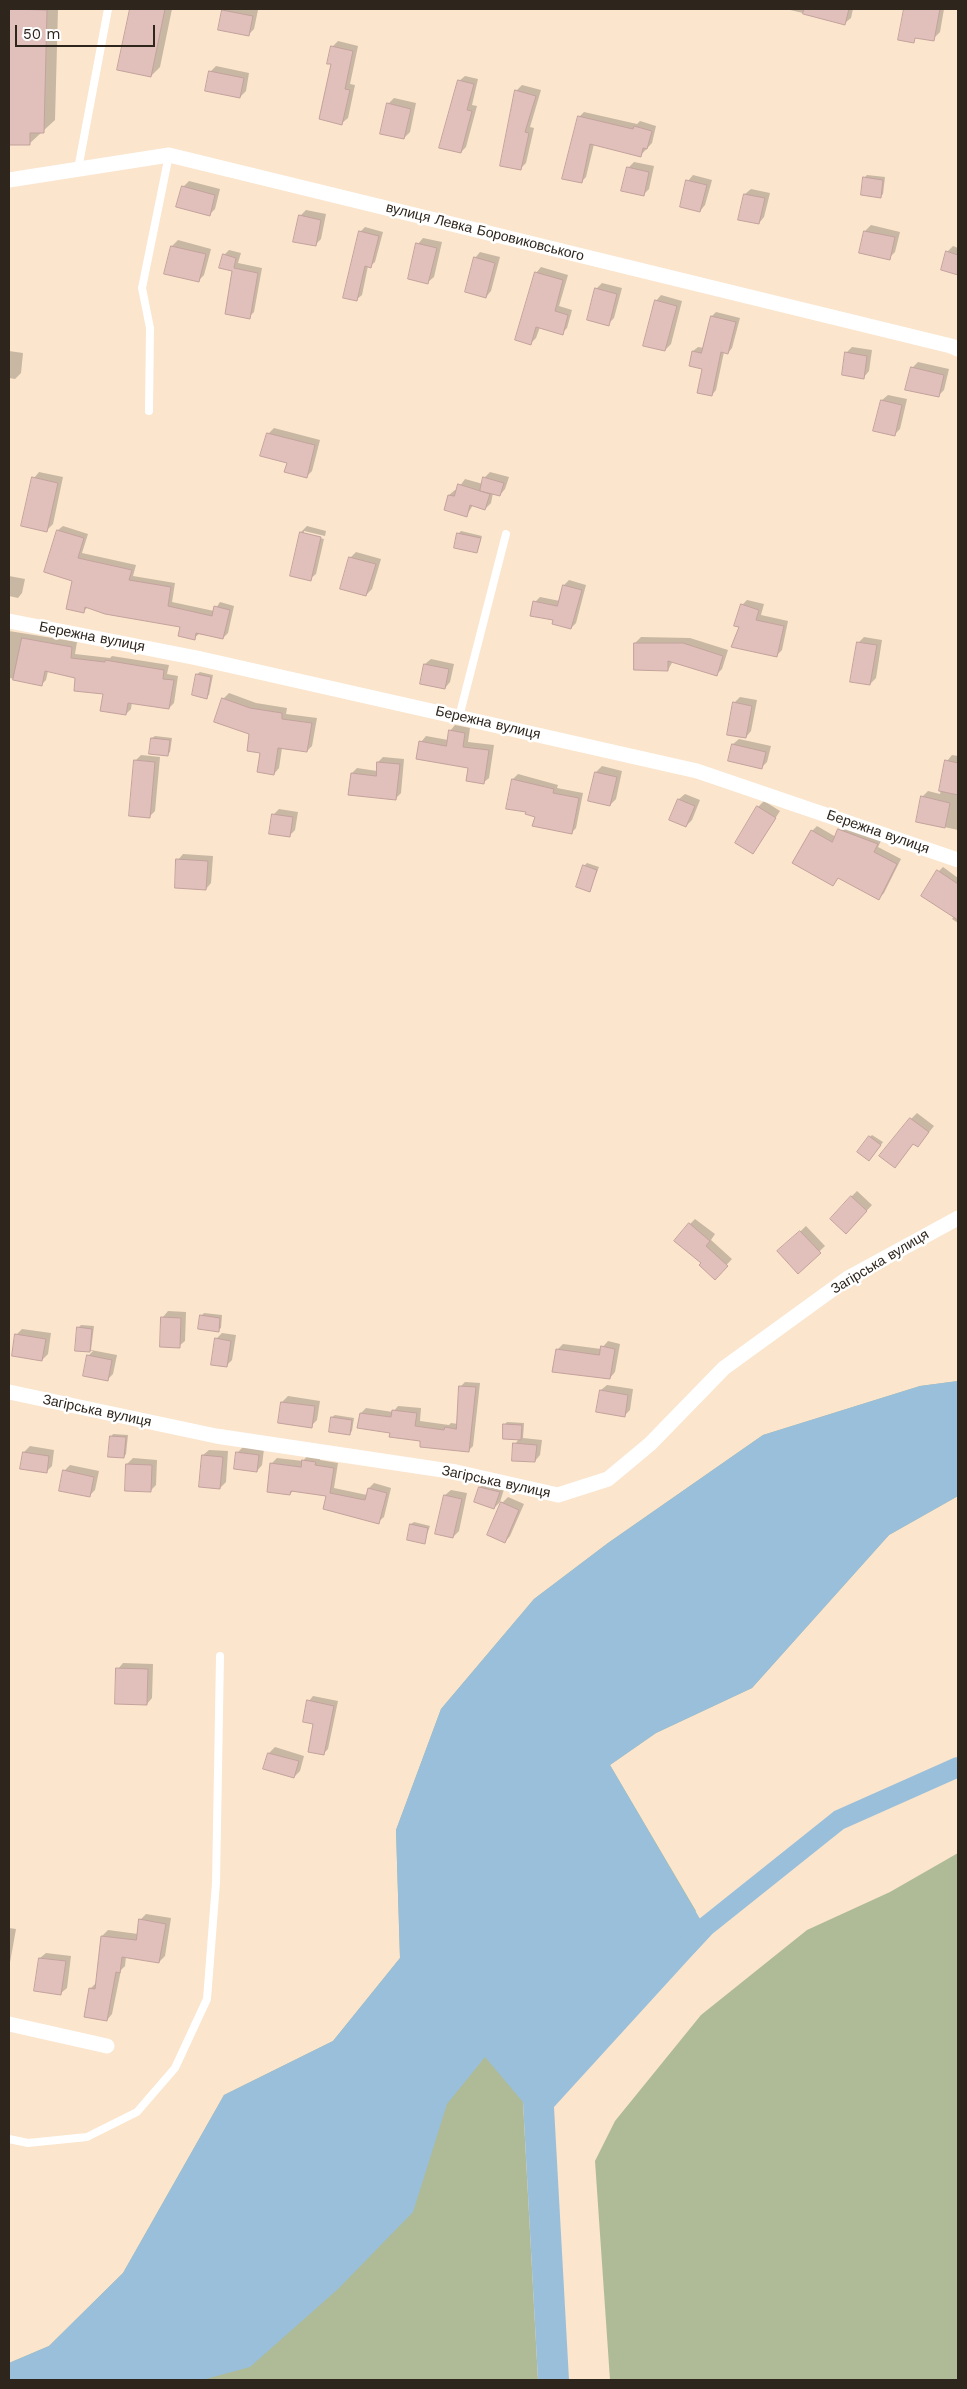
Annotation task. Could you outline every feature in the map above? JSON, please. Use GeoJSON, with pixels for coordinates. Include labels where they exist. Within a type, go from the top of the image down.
{"type":"FeatureCollection","features":[{"type":"Feature","properties":{"kind":"street","name":"вулиця Левка Боровиковського"},"geometry":{"type":"LineString","coordinates":[[9,180],[169,155],[958,349]]}},
{"type":"Feature","properties":{"kind":"street","name":"Бережна вулиця"},"geometry":{"type":"LineString","coordinates":[[9,621],[196,658],[697,771],[958,860]]}},
{"type":"Feature","properties":{"kind":"street","name":"Загірська вулиця"},"geometry":{"type":"LineString","coordinates":[[9,1392],[216,1436],[456,1472],[558,1495],[608,1479],[650,1444],[724,1368],[848,1278],[958,1218]]}},
{"type":"Feature","properties":{"kind":"street"},"geometry":{"type":"LineString","coordinates":[[9,2024],[108,2046]]}},
{"type":"Feature","properties":{"kind":"lane"},"geometry":{"type":"LineString","coordinates":[[78,169],[108,9]]}},
{"type":"Feature","properties":{"kind":"lane"},"geometry":{"type":"LineString","coordinates":[[149,411],[150,328],[142,288],[169,155]]}},
{"type":"Feature","properties":{"kind":"lane"},"geometry":{"type":"LineString","coordinates":[[459,717],[506,534]]}},
{"type":"Feature","properties":{"kind":"lane"},"geometry":{"type":"LineString","coordinates":[[9,2139],[28,2143],[87,2137],[137,2112],[175,2068],[207,1999],[216,1883],[220,1656]]}},
{"type":"Feature","properties":{"kind":"green space"},"geometry":{"type":"Polygon","coordinates":[[[958,1381],[958,1496],[889,1535],[752,1688],[656,1733],[610,1765],[696,1911],[523,2102],[538,2380],[9,2380],[9,2363],[49,2346],[123,2273],[224,2095],[333,2041],[400,1958],[396,1830],[441,1709],[534,1599],[608,1543],[763,1435],[920,1386],[958,1381]]]}},
{"type":"Feature","properties":{"kind":"green space"},"geometry":{"type":"Polygon","coordinates":[[[958,1853],[958,2380],[610,2380],[595,2161],[615,2121],[701,2015],[807,1930],[890,1892],[958,1853]]]}},
{"type":"Feature","properties":{"kind":"water"},"geometry":{"type":"Polygon","coordinates":[[[958,1381],[958,1496],[889,1535],[752,1688],[656,1733],[610,1765],[710,1936],[554,2107],[569,2380],[538,2380],[523,2102],[485,2057],[447,2104],[413,2212],[338,2289],[250,2367],[202,2380],[9,2380],[9,2363],[49,2346],[123,2273],[224,2095],[333,2041],[400,1958],[396,1830],[441,1709],[534,1599],[608,1543],[763,1435],[920,1386],[958,1381]]]}},
{"type":"Feature","properties":{"kind":"building"},"geometry":{"type":"Polygon","coordinates":[[[9,9],[47,10],[44,133],[30,133],[30,145],[9,145],[9,9]]]}},
{"type":"Feature","properties":{"kind":"building"},"geometry":{"type":"Polygon","coordinates":[[[130,9],[165,9],[151,77],[117,70],[130,9]]]}},
{"type":"Feature","properties":{"kind":"building"},"geometry":{"type":"Polygon","coordinates":[[[804,9],[849,9],[845,25],[803,14],[804,9]]]}},
{"type":"Feature","properties":{"kind":"building"},"geometry":{"type":"Polygon","coordinates":[[[904,9],[940,9],[934,41],[915,38],[914,43],[898,40],[904,9]]]}},
{"type":"Feature","properties":{"kind":"building"},"geometry":{"type":"Polygon","coordinates":[[[222,10],[253,16],[249,36],[218,30],[222,10]]]}},
{"type":"Feature","properties":{"kind":"building"},"geometry":{"type":"Polygon","coordinates":[[[331,46],[353,51],[345,89],[350,90],[342,125],[319,119],[331,64],[327,64],[331,46]]]}},
{"type":"Feature","properties":{"kind":"building"},"geometry":{"type":"Polygon","coordinates":[[[209,71],[244,78],[240,98],[205,91],[209,71]]]}},
{"type":"Feature","properties":{"kind":"building"},"geometry":{"type":"Polygon","coordinates":[[[458,80],[474,84],[467,110],[472,111],[461,153],[439,148],[458,80]]]}},
{"type":"Feature","properties":{"kind":"building"},"geometry":{"type":"Polygon","coordinates":[[[515,90],[536,96],[525,132],[529,133],[521,170],[500,166],[515,90]]]}},
{"type":"Feature","properties":{"kind":"building"},"geometry":{"type":"Polygon","coordinates":[[[387,103],[411,109],[404,139],[380,134],[387,103]]]}},
{"type":"Feature","properties":{"kind":"building"},"geometry":{"type":"Polygon","coordinates":[[[578,116],[633,129],[634,126],[652,131],[647,149],[643,148],[641,157],[590,144],[582,183],[562,179],[578,116]]]}},
{"type":"Feature","properties":{"kind":"building"},"geometry":{"type":"Polygon","coordinates":[[[627,167],[649,172],[644,196],[621,191],[627,167]]]}},
{"type":"Feature","properties":{"kind":"building"},"geometry":{"type":"Polygon","coordinates":[[[863,177],[883,180],[881,198],[861,195],[863,177]]]}},
{"type":"Feature","properties":{"kind":"building"},"geometry":{"type":"Polygon","coordinates":[[[686,180],[707,185],[700,212],[680,207],[686,180]]]}},
{"type":"Feature","properties":{"kind":"building"},"geometry":{"type":"Polygon","coordinates":[[[182,186],[215,195],[210,216],[176,207],[182,186]]]}},
{"type":"Feature","properties":{"kind":"building"},"geometry":{"type":"Polygon","coordinates":[[[744,194],[765,198],[759,224],[738,220],[744,194]]]}},
{"type":"Feature","properties":{"kind":"building"},"geometry":{"type":"Polygon","coordinates":[[[299,215],[321,220],[316,246],[293,242],[299,215]]]}},
{"type":"Feature","properties":{"kind":"building"},"geometry":{"type":"Polygon","coordinates":[[[359,231],[379,236],[371,268],[365,266],[357,301],[343,298],[359,231]]]}},
{"type":"Feature","properties":{"kind":"building"},"geometry":{"type":"Polygon","coordinates":[[[864,231],[895,237],[890,260],[859,253],[864,231]]]}},
{"type":"Feature","properties":{"kind":"building"},"geometry":{"type":"Polygon","coordinates":[[[416,243],[437,248],[428,284],[408,279],[416,243]]]}},
{"type":"Feature","properties":{"kind":"building"},"geometry":{"type":"Polygon","coordinates":[[[171,246],[206,254],[199,282],[164,274],[171,246]]]}},
{"type":"Feature","properties":{"kind":"building"},"geometry":{"type":"Polygon","coordinates":[[[946,251],[958,255],[958,275],[941,270],[946,251]]]}},
{"type":"Feature","properties":{"kind":"building"},"geometry":{"type":"Polygon","coordinates":[[[223,254],[236,258],[234,268],[258,273],[250,319],[225,314],[232,271],[219,268],[223,254]]]}},
{"type":"Feature","properties":{"kind":"building"},"geometry":{"type":"Polygon","coordinates":[[[474,257],[495,263],[486,298],[465,292],[474,257]]]}},
{"type":"Feature","properties":{"kind":"building"},"geometry":{"type":"Polygon","coordinates":[[[535,272],[563,280],[555,311],[568,315],[563,335],[536,327],[531,345],[515,340],[535,272]]]}},
{"type":"Feature","properties":{"kind":"building"},"geometry":{"type":"Polygon","coordinates":[[[595,288],[617,294],[609,326],[587,320],[595,288]]]}},
{"type":"Feature","properties":{"kind":"building"},"geometry":{"type":"Polygon","coordinates":[[[655,300],[677,306],[665,351],[643,346],[655,300]]]}},
{"type":"Feature","properties":{"kind":"building"},"geometry":{"type":"Polygon","coordinates":[[[711,316],[736,322],[728,354],[721,352],[712,396],[697,393],[702,369],[689,366],[692,351],[701,353],[711,316]]]}},
{"type":"Feature","properties":{"kind":"building"},"geometry":{"type":"Polygon","coordinates":[[[845,352],[867,356],[864,379],[842,375],[845,352]]]}},
{"type":"Feature","properties":{"kind":"building"},"geometry":{"type":"Polygon","coordinates":[[[911,367],[944,375],[939,397],[905,390],[911,367]]]}},
{"type":"Feature","properties":{"kind":"building"},"geometry":{"type":"Polygon","coordinates":[[[881,400],[902,405],[895,436],[873,431],[881,400]]]}},
{"type":"Feature","properties":{"kind":"building"},"geometry":{"type":"Polygon","coordinates":[[[267,433],[315,445],[307,478],[284,472],[287,463],[260,456],[267,433]]]}},
{"type":"Feature","properties":{"kind":"building"},"geometry":{"type":"Polygon","coordinates":[[[32,477],[58,483],[47,532],[21,526],[32,477]]]}},
{"type":"Feature","properties":{"kind":"building"},"geometry":{"type":"Polygon","coordinates":[[[483,477],[504,483],[500,496],[480,491],[483,477]]]}},
{"type":"Feature","properties":{"kind":"building"},"geometry":{"type":"Polygon","coordinates":[[[458,484],[490,494],[485,510],[470,505],[467,517],[444,510],[448,495],[454,496],[458,484]]]}},
{"type":"Feature","properties":{"kind":"building"},"geometry":{"type":"Polygon","coordinates":[[[57,530],[84,538],[78,558],[132,570],[129,580],[171,587],[168,606],[212,616],[214,606],[230,610],[223,639],[196,633],[195,640],[178,636],[180,627],[105,614],[85,607],[84,613],[66,609],[72,581],[44,572],[57,530]]]}},
{"type":"Feature","properties":{"kind":"building"},"geometry":{"type":"Polygon","coordinates":[[[300,532],[321,537],[311,581],[290,576],[300,532]]]}},
{"type":"Feature","properties":{"kind":"building"},"geometry":{"type":"Polygon","coordinates":[[[457,533],[481,538],[477,553],[454,548],[457,533]]]}},
{"type":"Feature","properties":{"kind":"building"},"geometry":{"type":"Polygon","coordinates":[[[349,557],[376,564],[366,596],[340,589],[349,557]]]}},
{"type":"Feature","properties":{"kind":"building"},"geometry":{"type":"Polygon","coordinates":[[[563,585],[582,590],[571,629],[552,624],[553,620],[530,616],[533,601],[557,606],[563,585]]]}},
{"type":"Feature","properties":{"kind":"building"},"geometry":{"type":"Polygon","coordinates":[[[741,604],[759,610],[756,620],[784,626],[777,657],[731,647],[739,627],[734,626],[741,604]]]}},
{"type":"Feature","properties":{"kind":"building"},"geometry":{"type":"Polygon","coordinates":[[[22,638],[72,647],[71,658],[105,662],[105,660],[164,670],[163,679],[174,680],[169,709],[128,703],[126,715],[100,711],[103,694],[74,691],[75,678],[45,671],[42,686],[13,680],[22,638]]]}},
{"type":"Feature","properties":{"kind":"building"},"geometry":{"type":"Polygon","coordinates":[[[857,642],[877,645],[870,685],[850,682],[857,642]]]}},
{"type":"Feature","properties":{"kind":"building"},"geometry":{"type":"Polygon","coordinates":[[[634,643],[683,643],[723,656],[717,676],[668,661],[668,671],[634,670],[634,643]]]}},
{"type":"Feature","properties":{"kind":"building"},"geometry":{"type":"Polygon","coordinates":[[[424,664],[449,669],[445,689],[420,684],[424,664]]]}},
{"type":"Feature","properties":{"kind":"building"},"geometry":{"type":"Polygon","coordinates":[[[196,674],[211,677],[207,699],[192,695],[196,674]]]}},
{"type":"Feature","properties":{"kind":"building"},"geometry":{"type":"Polygon","coordinates":[[[222,698],[250,708],[282,713],[282,719],[312,723],[307,752],[278,748],[274,775],[257,772],[260,753],[247,751],[249,734],[214,722],[222,698]]]}},
{"type":"Feature","properties":{"kind":"building"},"geometry":{"type":"Polygon","coordinates":[[[733,702],[752,706],[746,738],[727,735],[733,702]]]}},
{"type":"Feature","properties":{"kind":"building"},"geometry":{"type":"Polygon","coordinates":[[[449,730],[465,733],[463,747],[489,750],[484,784],[466,781],[468,768],[416,759],[419,741],[446,746],[449,730]]]}},
{"type":"Feature","properties":{"kind":"building"},"geometry":{"type":"Polygon","coordinates":[[[151,738],[170,740],[168,756],[149,754],[151,738]]]}},
{"type":"Feature","properties":{"kind":"building"},"geometry":{"type":"Polygon","coordinates":[[[732,744],[766,752],[762,769],[728,761],[732,744]]]}},
{"type":"Feature","properties":{"kind":"building"},"geometry":{"type":"Polygon","coordinates":[[[134,760],[155,762],[150,818],[129,816],[134,760]]]}},
{"type":"Feature","properties":{"kind":"building"},"geometry":{"type":"Polygon","coordinates":[[[945,760],[958,763],[958,795],[939,791],[945,760]]]}},
{"type":"Feature","properties":{"kind":"building"},"geometry":{"type":"Polygon","coordinates":[[[377,762],[400,764],[396,800],[348,795],[351,773],[376,776],[377,762]]]}},
{"type":"Feature","properties":{"kind":"building"},"geometry":{"type":"Polygon","coordinates":[[[595,772],[617,777],[610,806],[588,801],[595,772]]]}},
{"type":"Feature","properties":{"kind":"building"},"geometry":{"type":"Polygon","coordinates":[[[512,779],[554,789],[553,793],[579,798],[572,834],[532,826],[535,817],[525,814],[526,812],[506,809],[512,779]]]}},
{"type":"Feature","properties":{"kind":"building"},"geometry":{"type":"Polygon","coordinates":[[[921,796],[950,803],[945,828],[916,822],[921,796]]]}},
{"type":"Feature","properties":{"kind":"building"},"geometry":{"type":"Polygon","coordinates":[[[678,799],[695,806],[686,827],[669,820],[678,799]]]}},
{"type":"Feature","properties":{"kind":"building"},"geometry":{"type":"Polygon","coordinates":[[[757,806],[776,818],[753,854],[735,843],[757,806]]]}},
{"type":"Feature","properties":{"kind":"building"},"geometry":{"type":"Polygon","coordinates":[[[272,814],[293,817],[290,837],[269,834],[272,814]]]}},
{"type":"Feature","properties":{"kind":"building"},"geometry":{"type":"Polygon","coordinates":[[[838,829],[878,844],[874,852],[897,864],[879,900],[838,878],[833,886],[792,863],[811,830],[832,842],[838,829]]]}},
{"type":"Feature","properties":{"kind":"building"},"geometry":{"type":"Polygon","coordinates":[[[176,859],[208,861],[206,890],[175,888],[176,859]]]}},
{"type":"Feature","properties":{"kind":"building"},"geometry":{"type":"Polygon","coordinates":[[[583,865],[597,870],[590,892],[576,887],[583,865]]]}},
{"type":"Feature","properties":{"kind":"building"},"geometry":{"type":"Polygon","coordinates":[[[937,870],[958,884],[958,920],[921,896],[937,870]]]}},
{"type":"Feature","properties":{"kind":"building"},"geometry":{"type":"Polygon","coordinates":[[[910,1118],[929,1132],[918,1147],[913,1144],[895,1168],[879,1156],[910,1118]]]}},
{"type":"Feature","properties":{"kind":"building"},"geometry":{"type":"Polygon","coordinates":[[[869,1136],[881,1145],[869,1161],[857,1152],[869,1136]]]}},
{"type":"Feature","properties":{"kind":"building"},"geometry":{"type":"Polygon","coordinates":[[[851,1196],[867,1211],[846,1234],[830,1219],[851,1196]]]}},
{"type":"Feature","properties":{"kind":"building"},"geometry":{"type":"Polygon","coordinates":[[[689,1223],[710,1241],[706,1246],[728,1266],[715,1280],[699,1265],[701,1263],[674,1241],[689,1223]]]}},
{"type":"Feature","properties":{"kind":"building"},"geometry":{"type":"Polygon","coordinates":[[[800,1231],[821,1253],[798,1274],[777,1251],[800,1231]]]}},
{"type":"Feature","properties":{"kind":"building"},"geometry":{"type":"Polygon","coordinates":[[[200,1315],[220,1318],[219,1332],[198,1329],[200,1315]]]}},
{"type":"Feature","properties":{"kind":"building"},"geometry":{"type":"Polygon","coordinates":[[[161,1317],[181,1318],[180,1348],[160,1347],[161,1317]]]}},
{"type":"Feature","properties":{"kind":"building"},"geometry":{"type":"Polygon","coordinates":[[[77,1327],[92,1329],[90,1352],[75,1351],[77,1327]]]}},
{"type":"Feature","properties":{"kind":"building"},"geometry":{"type":"Polygon","coordinates":[[[15,1334],[46,1339],[42,1361],[12,1356],[15,1334]]]}},
{"type":"Feature","properties":{"kind":"building"},"geometry":{"type":"Polygon","coordinates":[[[215,1338],[231,1341],[227,1367],[211,1365],[215,1338]]]}},
{"type":"Feature","properties":{"kind":"building"},"geometry":{"type":"Polygon","coordinates":[[[601,1346],[615,1349],[610,1379],[552,1372],[556,1349],[599,1355],[601,1346]]]}},
{"type":"Feature","properties":{"kind":"building"},"geometry":{"type":"Polygon","coordinates":[[[87,1355],[112,1360],[108,1381],[83,1376],[87,1355]]]}},
{"type":"Feature","properties":{"kind":"building"},"geometry":{"type":"Polygon","coordinates":[[[459,1386],[476,1387],[469,1452],[420,1447],[420,1441],[389,1437],[390,1433],[357,1428],[360,1413],[391,1417],[392,1410],[417,1413],[415,1426],[444,1430],[445,1427],[456,1429],[459,1386]]]}},
{"type":"Feature","properties":{"kind":"building"},"geometry":{"type":"Polygon","coordinates":[[[600,1390],[628,1395],[625,1417],[596,1412],[600,1390]]]}},
{"type":"Feature","properties":{"kind":"building"},"geometry":{"type":"Polygon","coordinates":[[[281,1402],[315,1406],[312,1428],[278,1423],[281,1402]]]}},
{"type":"Feature","properties":{"kind":"building"},"geometry":{"type":"Polygon","coordinates":[[[331,1417],[352,1420],[350,1435],[329,1432],[331,1417]]]}},
{"type":"Feature","properties":{"kind":"building"},"geometry":{"type":"Polygon","coordinates":[[[503,1424],[522,1425],[521,1440],[503,1439],[503,1424]]]}},
{"type":"Feature","properties":{"kind":"building"},"geometry":{"type":"Polygon","coordinates":[[[110,1436],[126,1437],[124,1458],[108,1457],[110,1436]]]}},
{"type":"Feature","properties":{"kind":"building"},"geometry":{"type":"Polygon","coordinates":[[[513,1443],[537,1445],[535,1462],[512,1461],[513,1443]]]}},
{"type":"Feature","properties":{"kind":"building"},"geometry":{"type":"Polygon","coordinates":[[[23,1452],[49,1456],[47,1473],[20,1469],[23,1452]]]}},
{"type":"Feature","properties":{"kind":"building"},"geometry":{"type":"Polygon","coordinates":[[[236,1452],[259,1455],[257,1472],[234,1469],[236,1452]]]}},
{"type":"Feature","properties":{"kind":"building"},"geometry":{"type":"Polygon","coordinates":[[[202,1455],[223,1457],[220,1489],[199,1487],[202,1455]]]}},
{"type":"Feature","properties":{"kind":"building"},"geometry":{"type":"Polygon","coordinates":[[[302,1460],[316,1462],[315,1465],[334,1468],[330,1493],[365,1500],[368,1488],[387,1493],[379,1524],[323,1509],[326,1496],[291,1491],[290,1495],[267,1492],[270,1463],[301,1467],[302,1460]]]}},
{"type":"Feature","properties":{"kind":"building"},"geometry":{"type":"Polygon","coordinates":[[[126,1464],[152,1465],[151,1492],[125,1491],[126,1464]]]}},
{"type":"Feature","properties":{"kind":"building"},"geometry":{"type":"Polygon","coordinates":[[[63,1470],[94,1477],[90,1497],[59,1491],[63,1470]]]}},
{"type":"Feature","properties":{"kind":"building"},"geometry":{"type":"Polygon","coordinates":[[[479,1487],[500,1492],[494,1509],[474,1502],[479,1487]]]}},
{"type":"Feature","properties":{"kind":"building"},"geometry":{"type":"Polygon","coordinates":[[[444,1495],[462,1499],[453,1538],[435,1534],[444,1495]]]}},
{"type":"Feature","properties":{"kind":"building"},"geometry":{"type":"Polygon","coordinates":[[[501,1502],[519,1510],[505,1543],[487,1535],[501,1502]]]}},
{"type":"Feature","properties":{"kind":"building"},"geometry":{"type":"Polygon","coordinates":[[[410,1524],[428,1528],[425,1544],[407,1540],[410,1524]]]}},
{"type":"Feature","properties":{"kind":"building"},"geometry":{"type":"Polygon","coordinates":[[[116,1668],[148,1669],[147,1705],[115,1704],[116,1668]]]}},
{"type":"Feature","properties":{"kind":"building"},"geometry":{"type":"Polygon","coordinates":[[[307,1700],[334,1706],[324,1755],[308,1752],[313,1724],[303,1722],[307,1700]]]}},
{"type":"Feature","properties":{"kind":"building"},"geometry":{"type":"Polygon","coordinates":[[[268,1753],[299,1761],[294,1778],[263,1769],[268,1753]]]}},
{"type":"Feature","properties":{"kind":"building"},"geometry":{"type":"Polygon","coordinates":[[[139,1919],[166,1924],[159,1963],[122,1957],[120,1973],[116,1972],[107,2021],[84,2017],[89,1988],[95,1989],[101,1936],[136,1940],[139,1919]]]}},
{"type":"Feature","properties":{"kind":"building"},"geometry":{"type":"Polygon","coordinates":[[[39,1958],[66,1961],[61,1995],[34,1991],[39,1958]]]}},
{"type":"Feature","properties":{"kind":"waterway"},"geometry":{"type":"LineString","coordinates":[[687,1946],[705,1927],[839,1820],[958,1767]]}}]}
